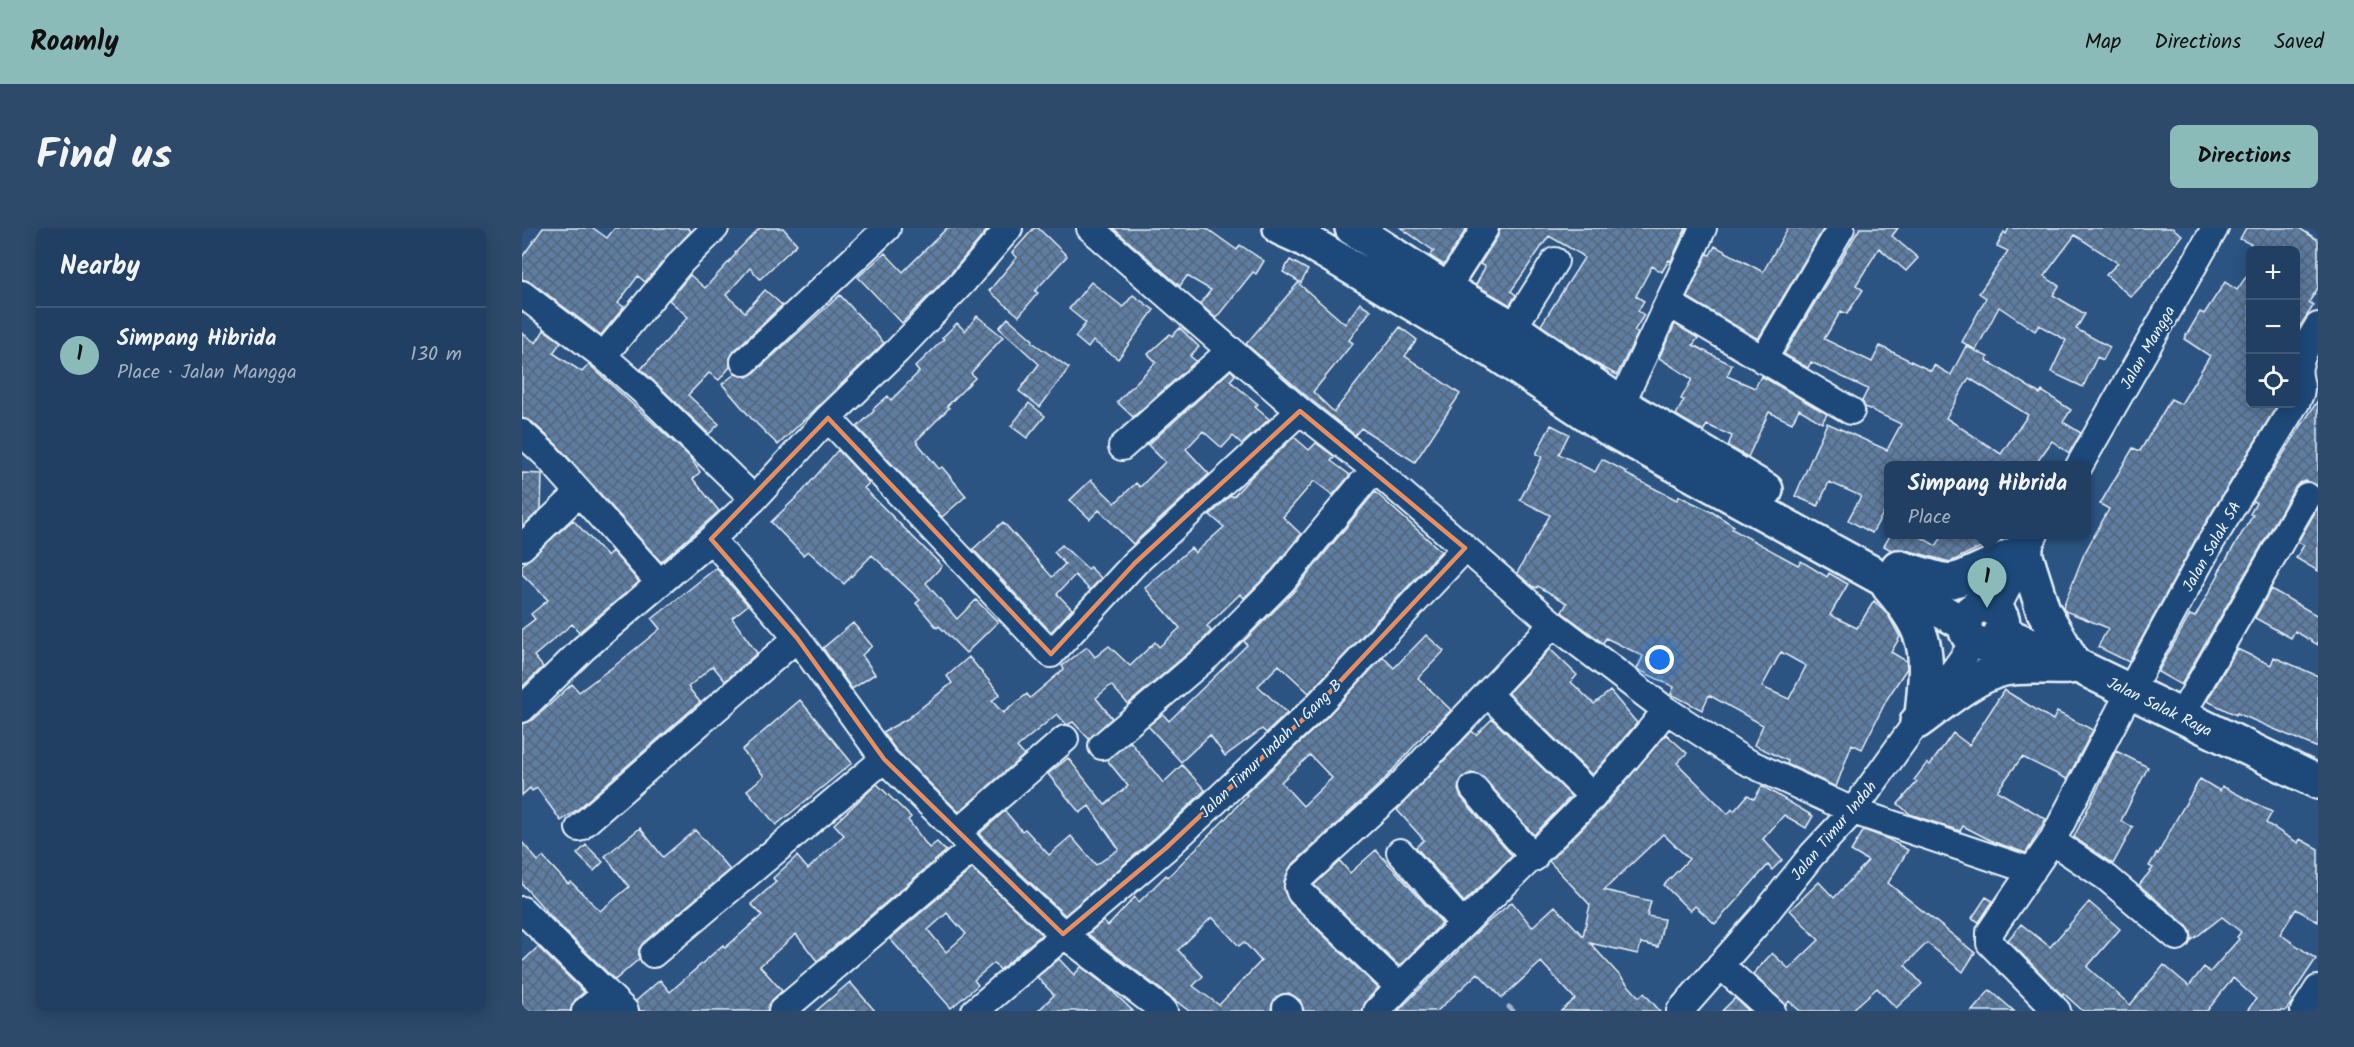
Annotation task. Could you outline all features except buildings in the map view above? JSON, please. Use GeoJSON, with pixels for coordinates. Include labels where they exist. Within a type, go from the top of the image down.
{"type":"FeatureCollection","features":[{"type":"Feature","properties":{"kind":"main road"},"geometry":{"type":"LineString","coordinates":[[1352,228],[1446,289],[1513,328],[1621,404],[1889,571],[1916,622],[1926,654],[1920,719]]}},
{"type":"Feature","properties":{"kind":"main road"},"geometry":{"type":"LineString","coordinates":[[1297,231],[1494,352],[1608,428],[1889,571],[1951,581],[1962,578],[2029,545],[2043,610],[2077,666],[2004,669],[1959,692],[1920,719]]}},
{"type":"Feature","properties":{"kind":"main road","name":"Jalan Salak Raya"},"geometry":{"type":"LineString","coordinates":[[1889,571],[1981,624],[2077,666],[2318,782]]}},
{"type":"Feature","properties":{"kind":"street"},"geometry":{"type":"LineString","coordinates":[[603,356],[682,261],[715,228]]}},
{"type":"Feature","properties":{"kind":"street"},"geometry":{"type":"LineString","coordinates":[[744,362],[887,228]]}},
{"type":"Feature","properties":{"kind":"street"},"geometry":{"type":"LineString","coordinates":[[522,709],[583,649],[754,499],[828,418],[963,282],[1009,228]]}},
{"type":"Feature","properties":{"kind":"street"},"geometry":{"type":"LineString","coordinates":[[1090,228],[1300,411],[1374,469],[1553,624],[1666,710],[1743,760],[1853,811],[2032,871]]}},
{"type":"Feature","properties":{"kind":"street"},"geometry":{"type":"LineString","coordinates":[[1446,289],[1485,228]]}},
{"type":"Feature","properties":{"kind":"street"},"geometry":{"type":"LineString","coordinates":[[1621,404],[1703,228]]}},
{"type":"Feature","properties":{"kind":"street"},"geometry":{"type":"LineString","coordinates":[[1763,360],[1841,228]]}},
{"type":"Feature","properties":{"kind":"street","name":"Jalan Mangga"},"geometry":{"type":"LineString","coordinates":[[2081,461],[2213,229]]}},
{"type":"Feature","properties":{"kind":"street"},"geometry":{"type":"LineString","coordinates":[[1513,328],[1555,261]]}},
{"type":"Feature","properties":{"kind":"street"},"geometry":{"type":"LineString","coordinates":[[522,294],[603,356],[645,393],[754,499]]}},
{"type":"Feature","properties":{"kind":"street"},"geometry":{"type":"LineString","coordinates":[[1668,303],[1851,411]]}},
{"type":"Feature","properties":{"kind":"street","name":"Jalan Salak 5A"},"geometry":{"type":"LineString","coordinates":[[2300,363],[2318,326]]}},
{"type":"Feature","properties":{"kind":"street"},"geometry":{"type":"LineString","coordinates":[[1122,447],[1230,350]]}},
{"type":"Feature","properties":{"kind":"street","name":"Jalan Salak 5A"},"geometry":{"type":"LineString","coordinates":[[2300,377],[2302,389],[2300,393]]}},
{"type":"Feature","properties":{"kind":"street","name":"Jalan Salak 5A"},"geometry":{"type":"LineString","coordinates":[[2057,1011],[1990,943],[1990,932],[2052,841],[2211,542],[2292,408]]}},
{"type":"Feature","properties":{"kind":"street"},"geometry":{"type":"LineString","coordinates":[[828,418],[1051,654],[1135,563],[1300,411]]}},
{"type":"Feature","properties":{"kind":"street"},"geometry":{"type":"LineString","coordinates":[[522,433],[546,455],[659,582]]}},
{"type":"Feature","properties":{"kind":"street"},"geometry":{"type":"LineString","coordinates":[[1102,746],[1209,655],[1283,580],[1374,469]]}},
{"type":"Feature","properties":{"kind":"street"},"geometry":{"type":"LineString","coordinates":[[522,546],[579,493]]}},
{"type":"Feature","properties":{"kind":"street"},"geometry":{"type":"LineString","coordinates":[[2181,716],[2307,496]]}},
{"type":"Feature","properties":{"kind":"street"},"geometry":{"type":"LineString","coordinates":[[711,539],[797,638],[884,759],[1063,934],[1164,1011]]}},
{"type":"Feature","properties":{"kind":"street"},"geometry":{"type":"LineString","coordinates":[[1981,624],[2029,545]]}},
{"type":"Feature","properties":{"kind":"street","name":"Jalan Timur Indah I Gang B"},"geometry":{"type":"LineString","coordinates":[[975,1011],[1166,848],[1307,715],[1465,548]]}},
{"type":"Feature","properties":{"kind":"street"},"geometry":{"type":"LineString","coordinates":[[1399,987],[1300,892],[1298,882],[1301,876],[1394,792],[1553,624]]}},
{"type":"Feature","properties":{"kind":"street","name":"Jalan Timur Indah"},"geometry":{"type":"LineString","coordinates":[[1680,1011],[1761,919],[1812,855],[1853,811],[1920,719],[1981,624]]}},
{"type":"Feature","properties":{"kind":"street"},"geometry":{"type":"LineString","coordinates":[[579,828],[797,638]]}},
{"type":"Feature","properties":{"kind":"street"},"geometry":{"type":"LineString","coordinates":[[1488,694],[1593,797]]}},
{"type":"Feature","properties":{"kind":"street"},"geometry":{"type":"LineString","coordinates":[[1377,1011],[1463,924],[1534,858],[1593,797],[1638,747],[1666,710]]}},
{"type":"Feature","properties":{"kind":"street"},"geometry":{"type":"LineString","coordinates":[[782,1011],[965,840],[1065,739]]}},
{"type":"Feature","properties":{"kind":"street"},"geometry":{"type":"LineString","coordinates":[[653,954],[884,759]]}},
{"type":"Feature","properties":{"kind":"street"},"geometry":{"type":"LineString","coordinates":[[1473,788],[1534,858]]}},
{"type":"Feature","properties":{"kind":"street"},"geometry":{"type":"LineString","coordinates":[[2052,841],[2107,878],[2177,937]]}},
{"type":"Feature","properties":{"kind":"street"},"geometry":{"type":"LineString","coordinates":[[1400,852],[1463,924]]}},
{"type":"Feature","properties":{"kind":"street"},"geometry":{"type":"LineString","coordinates":[[526,923],[625,1011]]}},
{"type":"Feature","properties":{"kind":"street"},"geometry":{"type":"LineString","coordinates":[[1720,965],[1772,1011]]}},
{"type":"Feature","properties":{"kind":"street"},"geometry":{"type":"LineString","coordinates":[[2304,1011],[2318,989]]}},
{"type":"Feature","properties":{"kind":"street"},"geometry":{"type":"LineString","coordinates":[[585,1011],[607,993]]}},
{"type":"Feature","properties":{"kind":"highlighted area"},"geometry":{"type":"Polygon","coordinates":[[[1300,411],[1465,548],[1316,707],[1166,848],[1063,934],[884,759],[797,638],[711,539],[828,418],[1051,654],[1135,563],[1300,411]]]}},
{"type":"Feature","properties":{"kind":"waterway"},"geometry":{"type":"LineString","coordinates":[[1509,1007],[1513,1011]]}},
{"type":"Feature","properties":{"kind":"place","name":"Simpang Hibrida"},"geometry":{"type":"Point","coordinates":[1987,608]}}]}
